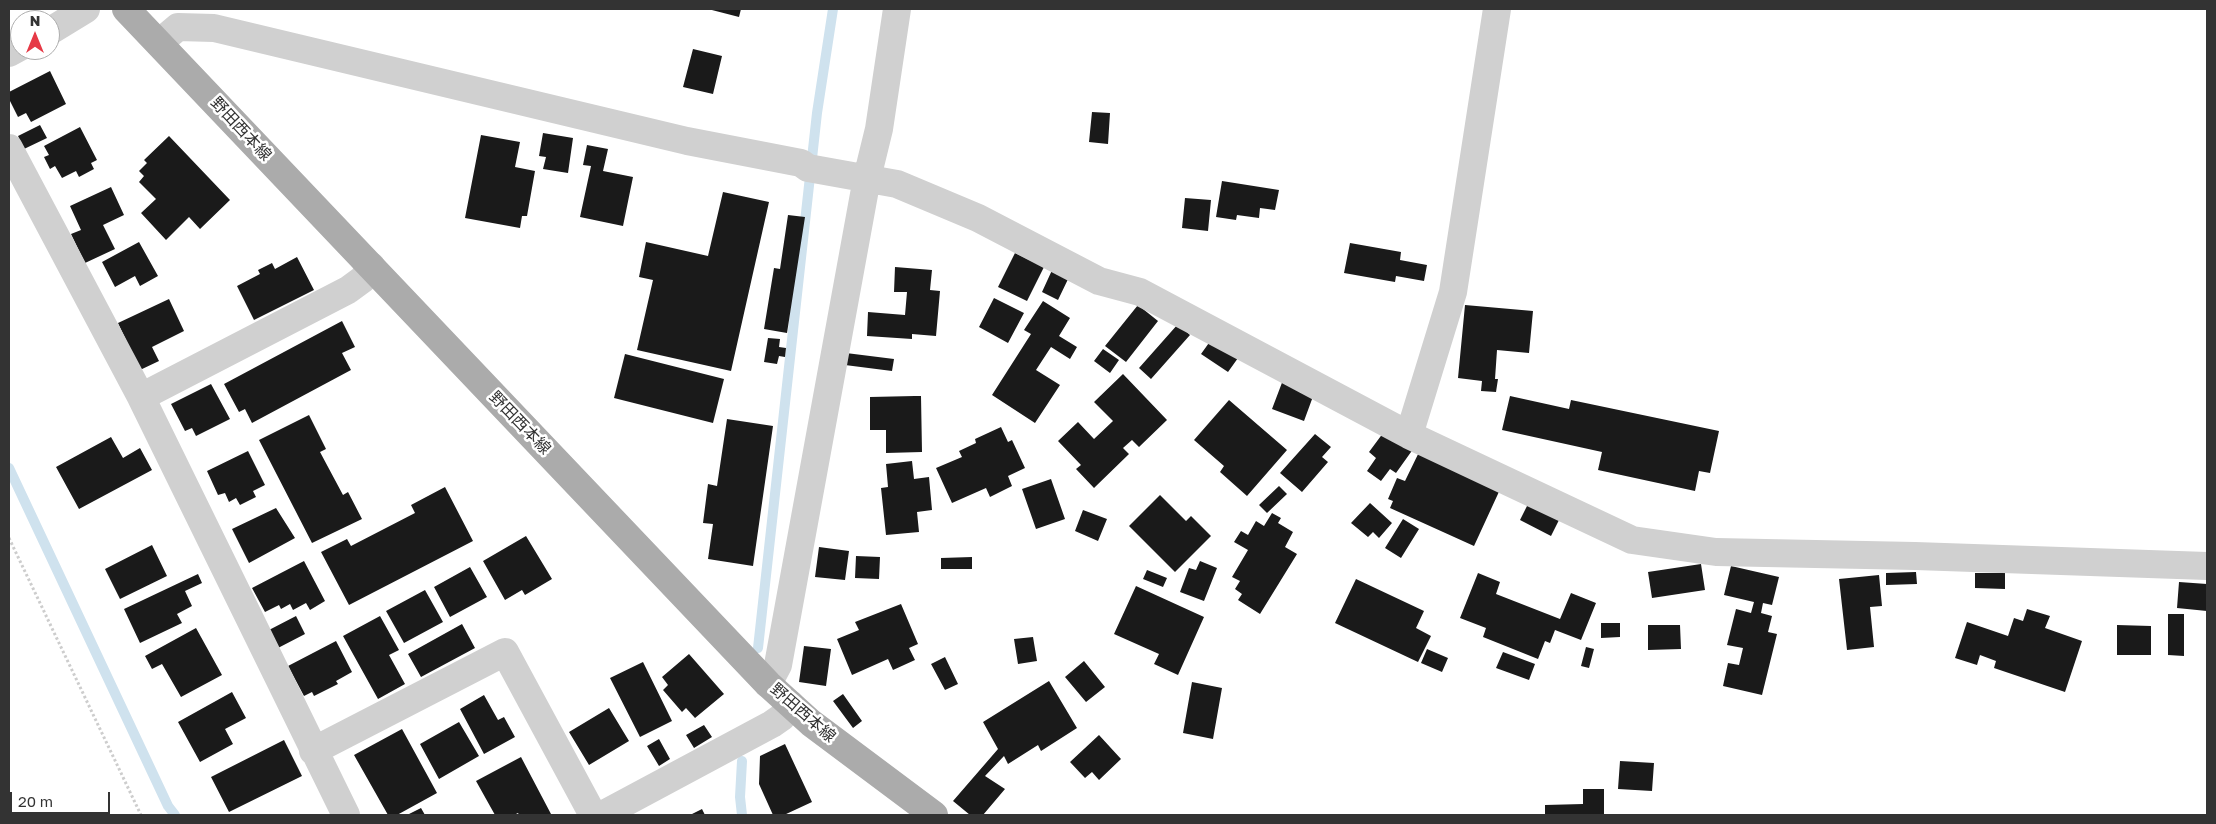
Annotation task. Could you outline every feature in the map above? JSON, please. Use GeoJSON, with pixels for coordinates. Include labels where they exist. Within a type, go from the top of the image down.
{"type":"FeatureCollection","features":[{"type":"Feature","properties":{"kind":"main road","name":"野田西本線"},"geometry":{"type":"LineString","coordinates":[[126,9],[768,684],[811,723],[934,815]]}},
{"type":"Feature","properties":{"kind":"street"},"geometry":{"type":"LineString","coordinates":[[60,25],[86,9]]}},
{"type":"Feature","properties":{"kind":"street"},"geometry":{"type":"LineString","coordinates":[[768,684],[778,665],[867,178],[879,129],[897,9]]}},
{"type":"Feature","properties":{"kind":"street"},"geometry":{"type":"LineString","coordinates":[[1409,435],[1453,292],[1497,9]]}},
{"type":"Feature","properties":{"kind":"street"},"geometry":{"type":"LineString","coordinates":[[159,43],[178,27],[214,28],[686,141],[802,163],[808,168],[898,184],[978,218],[1099,281],[1140,292],[1409,435],[1632,540],[1716,552],[1915,556],[2207,566]]}},
{"type":"Feature","properties":{"kind":"street"},"geometry":{"type":"LineString","coordinates":[[9,148],[141,397],[346,815]]}},
{"type":"Feature","properties":{"kind":"street"},"geometry":{"type":"LineString","coordinates":[[141,397],[348,290],[363,279],[371,266]]}},
{"type":"Feature","properties":{"kind":"street"},"geometry":{"type":"LineString","coordinates":[[313,751],[505,652],[593,815]]}},
{"type":"Feature","properties":{"kind":"street"},"geometry":{"type":"LineString","coordinates":[[602,815],[772,724],[782,717],[790,704]]}},
{"type":"Feature","properties":{"kind":"path"},"geometry":{"type":"LineString","coordinates":[[9,538],[141,815]]}},
{"type":"Feature","properties":{"kind":"building"},"geometry":{"type":"Polygon","coordinates":[[[708,9],[741,9],[739,17],[708,9]]]}},
{"type":"Feature","properties":{"kind":"building"},"geometry":{"type":"Polygon","coordinates":[[[693,49],[722,56],[713,94],[683,87],[693,49]]]}},
{"type":"Feature","properties":{"kind":"building"},"geometry":{"type":"Polygon","coordinates":[[[50,71],[66,104],[31,122],[26,113],[18,117],[9,99],[9,92],[50,71]]]}},
{"type":"Feature","properties":{"kind":"building"},"geometry":{"type":"Polygon","coordinates":[[[1092,112],[1110,113],[1108,144],[1089,142],[1092,112]]]}},
{"type":"Feature","properties":{"kind":"building"},"geometry":{"type":"Polygon","coordinates":[[[40,125],[47,138],[24,149],[18,136],[40,125]]]}},
{"type":"Feature","properties":{"kind":"building"},"geometry":{"type":"Polygon","coordinates":[[[80,127],[97,160],[91,163],[94,169],[79,177],[76,171],[62,178],[55,166],[50,169],[44,157],[49,155],[44,146],[80,127]]]}},
{"type":"Feature","properties":{"kind":"building"},"geometry":{"type":"Polygon","coordinates":[[[543,133],[573,138],[568,173],[543,169],[546,157],[539,156],[543,133]]]}},
{"type":"Feature","properties":{"kind":"building"},"geometry":{"type":"Polygon","coordinates":[[[481,135],[520,142],[515,167],[535,171],[527,216],[522,216],[520,228],[465,218],[481,135]]]}},
{"type":"Feature","properties":{"kind":"building"},"geometry":{"type":"Polygon","coordinates":[[[169,136],[230,200],[200,229],[189,217],[166,240],[141,213],[156,199],[139,182],[144,176],[139,171],[147,163],[144,160],[169,136]]]}},
{"type":"Feature","properties":{"kind":"building"},"geometry":{"type":"Polygon","coordinates":[[[587,145],[608,149],[603,171],[633,177],[623,226],[580,217],[591,166],[583,165],[587,145]]]}},
{"type":"Feature","properties":{"kind":"building"},"geometry":{"type":"Polygon","coordinates":[[[1222,181],[1279,190],[1275,210],[1260,208],[1259,218],[1237,215],[1236,220],[1216,217],[1222,181]]]}},
{"type":"Feature","properties":{"kind":"building"},"geometry":{"type":"Polygon","coordinates":[[[111,187],[124,215],[103,225],[115,249],[85,263],[71,234],[81,230],[70,206],[111,187]]]}},
{"type":"Feature","properties":{"kind":"building"},"geometry":{"type":"Polygon","coordinates":[[[723,192],[769,202],[731,371],[637,350],[653,280],[639,277],[646,242],[708,256],[723,192]]]}},
{"type":"Feature","properties":{"kind":"building"},"geometry":{"type":"Polygon","coordinates":[[[1185,198],[1211,200],[1208,231],[1182,228],[1185,198]]]}},
{"type":"Feature","properties":{"kind":"building"},"geometry":{"type":"Polygon","coordinates":[[[788,215],[805,217],[787,333],[764,329],[774,268],[780,269],[788,215]]]}},
{"type":"Feature","properties":{"kind":"building"},"geometry":{"type":"Polygon","coordinates":[[[139,242],[158,276],[140,286],[135,276],[115,287],[102,262],[139,242]]]}},
{"type":"Feature","properties":{"kind":"building"},"geometry":{"type":"Polygon","coordinates":[[[1350,243],[1401,252],[1400,260],[1427,265],[1424,281],[1396,276],[1395,282],[1344,273],[1350,243]]]}},
{"type":"Feature","properties":{"kind":"building"},"geometry":{"type":"Polygon","coordinates":[[[1015,253],[1044,267],[1027,301],[998,287],[1015,253]]]}},
{"type":"Feature","properties":{"kind":"building"},"geometry":{"type":"Polygon","coordinates":[[[297,257],[314,290],[254,320],[237,286],[260,274],[258,270],[272,263],[275,269],[297,257]]]}},
{"type":"Feature","properties":{"kind":"building"},"geometry":{"type":"Polygon","coordinates":[[[895,267],[932,270],[930,290],[940,291],[936,336],[912,334],[912,339],[867,336],[868,312],[905,315],[907,292],[894,292],[895,267]]]}},
{"type":"Feature","properties":{"kind":"building"},"geometry":{"type":"Polygon","coordinates":[[[1053,268],[1070,275],[1058,300],[1042,292],[1053,268]]]}},
{"type":"Feature","properties":{"kind":"building"},"geometry":{"type":"Polygon","coordinates":[[[994,298],[1024,313],[1008,343],[979,327],[994,298]]]}},
{"type":"Feature","properties":{"kind":"building"},"geometry":{"type":"Polygon","coordinates":[[[169,299],[184,331],[152,347],[159,361],[140,370],[118,323],[169,299]]]}},
{"type":"Feature","properties":{"kind":"building"},"geometry":{"type":"Polygon","coordinates":[[[1043,301],[1070,318],[1059,336],[1077,347],[1070,359],[1051,347],[1036,370],[1060,385],[1035,423],[992,395],[1031,334],[1024,330],[1043,301]]]}},
{"type":"Feature","properties":{"kind":"building"},"geometry":{"type":"Polygon","coordinates":[[[1138,305],[1158,321],[1126,362],[1105,346],[1138,305]]]}},
{"type":"Feature","properties":{"kind":"building"},"geometry":{"type":"Polygon","coordinates":[[[1465,305],[1533,311],[1529,353],[1497,350],[1495,379],[1498,379],[1496,392],[1481,391],[1482,381],[1458,378],[1465,305]]]}},
{"type":"Feature","properties":{"kind":"building"},"geometry":{"type":"Polygon","coordinates":[[[342,321],[355,347],[342,353],[351,370],[252,423],[245,409],[239,412],[224,384],[342,321]]]}},
{"type":"Feature","properties":{"kind":"building"},"geometry":{"type":"Polygon","coordinates":[[[1178,324],[1190,335],[1151,379],[1139,368],[1178,324]]]}},
{"type":"Feature","properties":{"kind":"building"},"geometry":{"type":"Polygon","coordinates":[[[768,338],[780,339],[779,347],[786,348],[785,357],[779,356],[777,364],[764,362],[768,338]]]}},
{"type":"Feature","properties":{"kind":"building"},"geometry":{"type":"Polygon","coordinates":[[[1211,340],[1238,358],[1228,372],[1201,354],[1211,340]]]}},
{"type":"Feature","properties":{"kind":"building"},"geometry":{"type":"Polygon","coordinates":[[[1103,349],[1119,360],[1110,373],[1094,361],[1103,349]]]}},
{"type":"Feature","properties":{"kind":"building"},"geometry":{"type":"Polygon","coordinates":[[[846,353],[894,359],[892,371],[845,365],[846,353]]]}},
{"type":"Feature","properties":{"kind":"building"},"geometry":{"type":"Polygon","coordinates":[[[625,354],[724,379],[713,423],[614,398],[625,354]]]}},
{"type":"Feature","properties":{"kind":"building"},"geometry":{"type":"Polygon","coordinates":[[[1123,374],[1167,420],[1139,447],[1132,440],[1123,448],[1129,454],[1094,488],[1076,469],[1081,465],[1058,441],[1078,422],[1094,439],[1113,421],[1094,402],[1123,374]]]}},
{"type":"Feature","properties":{"kind":"building"},"geometry":{"type":"Polygon","coordinates":[[[1283,380],[1315,391],[1304,421],[1272,409],[1283,380]]]}},
{"type":"Feature","properties":{"kind":"building"},"geometry":{"type":"Polygon","coordinates":[[[211,384],[230,419],[196,436],[192,428],[185,431],[171,404],[211,384]]]}},
{"type":"Feature","properties":{"kind":"building"},"geometry":{"type":"Polygon","coordinates":[[[921,396],[922,452],[886,453],[886,430],[870,430],[870,397],[921,396]]]}},
{"type":"Feature","properties":{"kind":"building"},"geometry":{"type":"Polygon","coordinates":[[[1510,396],[1569,409],[1571,400],[1719,431],[1710,473],[1699,471],[1695,491],[1598,470],[1602,452],[1502,430],[1510,396]]]}},
{"type":"Feature","properties":{"kind":"building"},"geometry":{"type":"Polygon","coordinates":[[[1229,400],[1287,450],[1247,496],[1220,472],[1224,466],[1194,440],[1229,400]]]}},
{"type":"Feature","properties":{"kind":"building"},"geometry":{"type":"Polygon","coordinates":[[[309,415],[326,449],[320,452],[343,495],[348,492],[362,519],[312,543],[259,440],[309,415]]]}},
{"type":"Feature","properties":{"kind":"building"},"geometry":{"type":"Polygon","coordinates":[[[727,419],[773,426],[753,566],[708,559],[713,524],[703,523],[708,484],[717,486],[727,419]]]}},
{"type":"Feature","properties":{"kind":"building"},"geometry":{"type":"Polygon","coordinates":[[[1389,425],[1416,445],[1396,473],[1390,469],[1381,481],[1367,471],[1376,458],[1369,452],[1389,425]]]}},
{"type":"Feature","properties":{"kind":"building"},"geometry":{"type":"Polygon","coordinates":[[[1001,427],[1008,442],[1012,440],[1025,468],[1008,476],[1012,486],[990,497],[986,488],[952,503],[936,468],[962,457],[959,451],[976,443],[975,439],[1001,427]]]}},
{"type":"Feature","properties":{"kind":"building"},"geometry":{"type":"Polygon","coordinates":[[[1315,434],[1331,447],[1322,457],[1328,462],[1302,492],[1280,473],[1315,434]]]}},
{"type":"Feature","properties":{"kind":"building"},"geometry":{"type":"Polygon","coordinates":[[[111,437],[123,458],[140,448],[152,470],[79,509],[56,467],[111,437]]]}},
{"type":"Feature","properties":{"kind":"building"},"geometry":{"type":"Polygon","coordinates":[[[1422,446],[1503,483],[1474,546],[1390,508],[1393,501],[1388,499],[1397,478],[1405,481],[1422,446]]]}},
{"type":"Feature","properties":{"kind":"building"},"geometry":{"type":"Polygon","coordinates":[[[248,451],[265,485],[253,491],[256,497],[240,505],[236,498],[229,502],[225,493],[218,495],[207,471],[248,451]]]}},
{"type":"Feature","properties":{"kind":"building"},"geometry":{"type":"Polygon","coordinates":[[[912,461],[914,479],[929,477],[932,510],[917,512],[919,532],[886,535],[881,488],[888,487],[886,464],[912,461]]]}},
{"type":"Feature","properties":{"kind":"building"},"geometry":{"type":"Polygon","coordinates":[[[1051,479],[1065,519],[1036,529],[1022,489],[1051,479]]]}},
{"type":"Feature","properties":{"kind":"building"},"geometry":{"type":"Polygon","coordinates":[[[1279,486],[1287,494],[1267,513],[1259,505],[1279,486]]]}},
{"type":"Feature","properties":{"kind":"building"},"geometry":{"type":"Polygon","coordinates":[[[445,487],[473,541],[349,605],[321,552],[347,539],[351,546],[415,513],[411,505],[445,487]]]}},
{"type":"Feature","properties":{"kind":"building"},"geometry":{"type":"Polygon","coordinates":[[[1160,495],[1186,521],[1191,516],[1211,536],[1175,572],[1129,526],[1160,495]]]}},
{"type":"Feature","properties":{"kind":"building"},"geometry":{"type":"Polygon","coordinates":[[[1532,496],[1563,512],[1551,536],[1520,520],[1532,496]]]}},
{"type":"Feature","properties":{"kind":"building"},"geometry":{"type":"Polygon","coordinates":[[[1370,503],[1392,523],[1379,538],[1373,532],[1368,537],[1351,523],[1370,503]]]}},
{"type":"Feature","properties":{"kind":"building"},"geometry":{"type":"Polygon","coordinates":[[[276,508],[295,538],[249,563],[232,529],[276,508]]]}},
{"type":"Feature","properties":{"kind":"building"},"geometry":{"type":"Polygon","coordinates":[[[1083,510],[1107,519],[1098,541],[1075,531],[1083,510]]]}},
{"type":"Feature","properties":{"kind":"building"},"geometry":{"type":"Polygon","coordinates":[[[1272,513],[1281,518],[1278,523],[1293,532],[1285,547],[1297,554],[1260,614],[1238,600],[1242,594],[1235,589],[1240,581],[1232,577],[1248,550],[1234,542],[1241,531],[1248,535],[1256,521],[1264,526],[1272,513]]]}},
{"type":"Feature","properties":{"kind":"building"},"geometry":{"type":"Polygon","coordinates":[[[1403,519],[1419,529],[1401,558],[1385,548],[1403,519]]]}},
{"type":"Feature","properties":{"kind":"building"},"geometry":{"type":"Polygon","coordinates":[[[526,536],[552,579],[525,595],[522,590],[505,600],[483,561],[526,536]]]}},
{"type":"Feature","properties":{"kind":"building"},"geometry":{"type":"Polygon","coordinates":[[[152,545],[167,576],[120,599],[105,569],[152,545]]]}},
{"type":"Feature","properties":{"kind":"building"},"geometry":{"type":"Polygon","coordinates":[[[819,547],[849,551],[845,580],[815,577],[819,547]]]}},
{"type":"Feature","properties":{"kind":"building"},"geometry":{"type":"Polygon","coordinates":[[[856,556],[880,557],[879,579],[855,578],[856,556]]]}},
{"type":"Feature","properties":{"kind":"building"},"geometry":{"type":"Polygon","coordinates":[[[972,557],[972,569],[941,569],[941,558],[972,557]]]}},
{"type":"Feature","properties":{"kind":"building"},"geometry":{"type":"Polygon","coordinates":[[[304,561],[325,601],[310,610],[306,603],[293,610],[290,604],[281,609],[279,605],[265,612],[252,588],[304,561]]]}},
{"type":"Feature","properties":{"kind":"building"},"geometry":{"type":"Polygon","coordinates":[[[1200,561],[1217,568],[1204,601],[1180,592],[1189,568],[1196,570],[1200,561]]]}},
{"type":"Feature","properties":{"kind":"building"},"geometry":{"type":"Polygon","coordinates":[[[1701,564],[1705,590],[1652,598],[1648,572],[1701,564]]]}},
{"type":"Feature","properties":{"kind":"building"},"geometry":{"type":"Polygon","coordinates":[[[1731,566],[1779,577],[1772,605],[1763,603],[1761,613],[1772,616],[1768,632],[1777,634],[1762,695],[1723,686],[1728,663],[1739,665],[1743,648],[1727,645],[1736,609],[1751,613],[1754,602],[1724,595],[1731,566]]]}},
{"type":"Feature","properties":{"kind":"building"},"geometry":{"type":"Polygon","coordinates":[[[470,567],[487,597],[450,617],[434,587],[470,567]]]}},
{"type":"Feature","properties":{"kind":"building"},"geometry":{"type":"Polygon","coordinates":[[[1147,570],[1167,578],[1163,587],[1143,579],[1147,570]]]}},
{"type":"Feature","properties":{"kind":"building"},"geometry":{"type":"Polygon","coordinates":[[[1916,572],[1917,584],[1886,585],[1886,573],[1916,572]]]}},
{"type":"Feature","properties":{"kind":"building"},"geometry":{"type":"Polygon","coordinates":[[[1478,573],[1500,582],[1496,594],[1560,619],[1571,593],[1596,603],[1581,640],[1555,630],[1550,643],[1545,641],[1538,659],[1483,637],[1486,628],[1460,618],[1478,573]]]}},
{"type":"Feature","properties":{"kind":"building"},"geometry":{"type":"Polygon","coordinates":[[[1975,573],[2005,573],[2005,589],[1975,588],[1975,573]]]}},
{"type":"Feature","properties":{"kind":"building"},"geometry":{"type":"Polygon","coordinates":[[[198,574],[202,583],[185,591],[192,606],[177,614],[182,623],[140,643],[124,609],[198,574]]]}},
{"type":"Feature","properties":{"kind":"building"},"geometry":{"type":"Polygon","coordinates":[[[1879,575],[1882,606],[1870,607],[1874,647],[1847,650],[1839,579],[1879,575]]]}},
{"type":"Feature","properties":{"kind":"building"},"geometry":{"type":"Polygon","coordinates":[[[1356,579],[1424,611],[1416,628],[1431,636],[1418,662],[1335,623],[1356,579]]]}},
{"type":"Feature","properties":{"kind":"building"},"geometry":{"type":"Polygon","coordinates":[[[2179,582],[2207,584],[2207,611],[2177,608],[2179,582]]]}},
{"type":"Feature","properties":{"kind":"building"},"geometry":{"type":"Polygon","coordinates":[[[1136,586],[1204,617],[1178,675],[1154,664],[1159,654],[1114,634],[1136,586]]]}},
{"type":"Feature","properties":{"kind":"building"},"geometry":{"type":"Polygon","coordinates":[[[425,590],[443,622],[404,643],[386,611],[425,590]]]}},
{"type":"Feature","properties":{"kind":"building"},"geometry":{"type":"Polygon","coordinates":[[[901,604],[918,644],[909,648],[915,660],[893,670],[888,659],[852,675],[837,639],[859,630],[855,622],[901,604]]]}},
{"type":"Feature","properties":{"kind":"building"},"geometry":{"type":"Polygon","coordinates":[[[2027,609],[2050,616],[2045,628],[2082,641],[2065,692],[1994,668],[1996,661],[1980,655],[1977,665],[1955,658],[1967,622],[2008,636],[2014,618],[2023,621],[2027,609]]]}},
{"type":"Feature","properties":{"kind":"building"},"geometry":{"type":"Polygon","coordinates":[[[2168,614],[2184,614],[2184,656],[2168,655],[2168,614]]]}},
{"type":"Feature","properties":{"kind":"building"},"geometry":{"type":"Polygon","coordinates":[[[296,616],[305,634],[278,648],[269,630],[296,616]]]}},
{"type":"Feature","properties":{"kind":"building"},"geometry":{"type":"Polygon","coordinates":[[[380,616],[399,650],[389,655],[405,684],[378,699],[343,636],[380,616]]]}},
{"type":"Feature","properties":{"kind":"building"},"geometry":{"type":"Polygon","coordinates":[[[1601,623],[1620,623],[1620,637],[1601,638],[1601,623]]]}},
{"type":"Feature","properties":{"kind":"building"},"geometry":{"type":"Polygon","coordinates":[[[462,624],[475,648],[421,677],[408,654],[462,624]]]}},
{"type":"Feature","properties":{"kind":"building"},"geometry":{"type":"Polygon","coordinates":[[[1648,625],[1680,625],[1681,649],[1648,650],[1648,625]]]}},
{"type":"Feature","properties":{"kind":"building"},"geometry":{"type":"Polygon","coordinates":[[[2117,625],[2151,626],[2151,655],[2117,655],[2117,625]]]}},
{"type":"Feature","properties":{"kind":"building"},"geometry":{"type":"Polygon","coordinates":[[[196,628],[222,675],[181,697],[162,664],[152,669],[145,656],[196,628]]]}},
{"type":"Feature","properties":{"kind":"building"},"geometry":{"type":"Polygon","coordinates":[[[1033,637],[1037,661],[1018,664],[1014,639],[1033,637]]]}},
{"type":"Feature","properties":{"kind":"building"},"geometry":{"type":"Polygon","coordinates":[[[336,641],[352,672],[336,681],[338,684],[314,696],[312,692],[304,696],[288,666],[336,641]]]}},
{"type":"Feature","properties":{"kind":"building"},"geometry":{"type":"Polygon","coordinates":[[[804,646],[831,649],[826,686],[799,682],[804,646]]]}},
{"type":"Feature","properties":{"kind":"building"},"geometry":{"type":"Polygon","coordinates":[[[1586,647],[1594,649],[1589,668],[1581,666],[1586,647]]]}},
{"type":"Feature","properties":{"kind":"building"},"geometry":{"type":"Polygon","coordinates":[[[1427,649],[1448,658],[1442,672],[1421,663],[1427,649]]]}},
{"type":"Feature","properties":{"kind":"building"},"geometry":{"type":"Polygon","coordinates":[[[1503,652],[1535,664],[1529,680],[1496,668],[1503,652]]]}},
{"type":"Feature","properties":{"kind":"building"},"geometry":{"type":"Polygon","coordinates":[[[689,654],[724,694],[695,718],[686,708],[682,712],[663,690],[668,685],[662,677],[689,654]]]}},
{"type":"Feature","properties":{"kind":"building"},"geometry":{"type":"Polygon","coordinates":[[[945,657],[958,684],[945,690],[931,664],[945,657]]]}},
{"type":"Feature","properties":{"kind":"building"},"geometry":{"type":"Polygon","coordinates":[[[1084,661],[1105,687],[1086,702],[1065,677],[1084,661]]]}},
{"type":"Feature","properties":{"kind":"building"},"geometry":{"type":"Polygon","coordinates":[[[643,662],[672,721],[640,737],[610,678],[643,662]]]}},
{"type":"Feature","properties":{"kind":"building"},"geometry":{"type":"Polygon","coordinates":[[[1049,681],[1077,728],[1041,751],[1038,745],[1008,764],[1004,756],[985,776],[1005,789],[983,815],[970,815],[953,801],[998,749],[983,722],[1049,681]]]}},
{"type":"Feature","properties":{"kind":"building"},"geometry":{"type":"Polygon","coordinates":[[[1192,682],[1222,688],[1213,739],[1183,733],[1192,682]]]}},
{"type":"Feature","properties":{"kind":"building"},"geometry":{"type":"Polygon","coordinates":[[[232,692],[246,718],[225,729],[233,744],[200,762],[178,722],[232,692]]]}},
{"type":"Feature","properties":{"kind":"building"},"geometry":{"type":"Polygon","coordinates":[[[843,694],[862,721],[853,728],[833,701],[843,694]]]}},
{"type":"Feature","properties":{"kind":"building"},"geometry":{"type":"Polygon","coordinates":[[[484,695],[498,720],[504,717],[515,737],[484,754],[460,709],[484,695]]]}},
{"type":"Feature","properties":{"kind":"building"},"geometry":{"type":"Polygon","coordinates":[[[609,708],[629,741],[589,765],[569,732],[609,708]]]}},
{"type":"Feature","properties":{"kind":"building"},"geometry":{"type":"Polygon","coordinates":[[[459,722],[479,756],[439,779],[420,744],[459,722]]]}},
{"type":"Feature","properties":{"kind":"building"},"geometry":{"type":"Polygon","coordinates":[[[704,725],[712,737],[694,748],[686,735],[704,725]]]}},
{"type":"Feature","properties":{"kind":"building"},"geometry":{"type":"Polygon","coordinates":[[[402,729],[437,793],[397,815],[388,815],[354,755],[402,729]]]}},
{"type":"Feature","properties":{"kind":"building"},"geometry":{"type":"Polygon","coordinates":[[[1099,735],[1121,759],[1099,780],[1092,772],[1085,778],[1070,762],[1099,735]]]}},
{"type":"Feature","properties":{"kind":"building"},"geometry":{"type":"Polygon","coordinates":[[[659,739],[670,759],[659,766],[647,746],[659,739]]]}},
{"type":"Feature","properties":{"kind":"building"},"geometry":{"type":"Polygon","coordinates":[[[284,740],[302,776],[229,812],[211,777],[284,740]]]}},
{"type":"Feature","properties":{"kind":"building"},"geometry":{"type":"Polygon","coordinates":[[[785,744],[812,802],[784,815],[773,815],[759,784],[760,756],[785,744]]]}},
{"type":"Feature","properties":{"kind":"building"},"geometry":{"type":"Polygon","coordinates":[[[521,757],[550,815],[519,815],[518,813],[514,815],[495,815],[476,781],[521,757]]]}},
{"type":"Feature","properties":{"kind":"building"},"geometry":{"type":"Polygon","coordinates":[[[1620,761],[1654,763],[1652,791],[1618,789],[1620,761]]]}},
{"type":"Feature","properties":{"kind":"building"},"geometry":{"type":"Polygon","coordinates":[[[1583,789],[1604,789],[1604,815],[1545,815],[1545,805],[1583,804],[1583,789]]]}},
{"type":"Feature","properties":{"kind":"building"},"geometry":{"type":"Polygon","coordinates":[[[421,808],[425,815],[407,815],[421,808]]]}},
{"type":"Feature","properties":{"kind":"building"},"geometry":{"type":"Polygon","coordinates":[[[702,809],[705,815],[690,815],[702,809]]]}},
{"type":"Feature","properties":{"kind":"waterway"},"geometry":{"type":"LineString","coordinates":[[758,648],[817,113],[833,9]]}},
{"type":"Feature","properties":{"kind":"waterway"},"geometry":{"type":"LineString","coordinates":[[9,468],[168,806],[175,815]]}},
{"type":"Feature","properties":{"kind":"waterway"},"geometry":{"type":"LineString","coordinates":[[742,761],[740,797],[742,815]]}}]}
